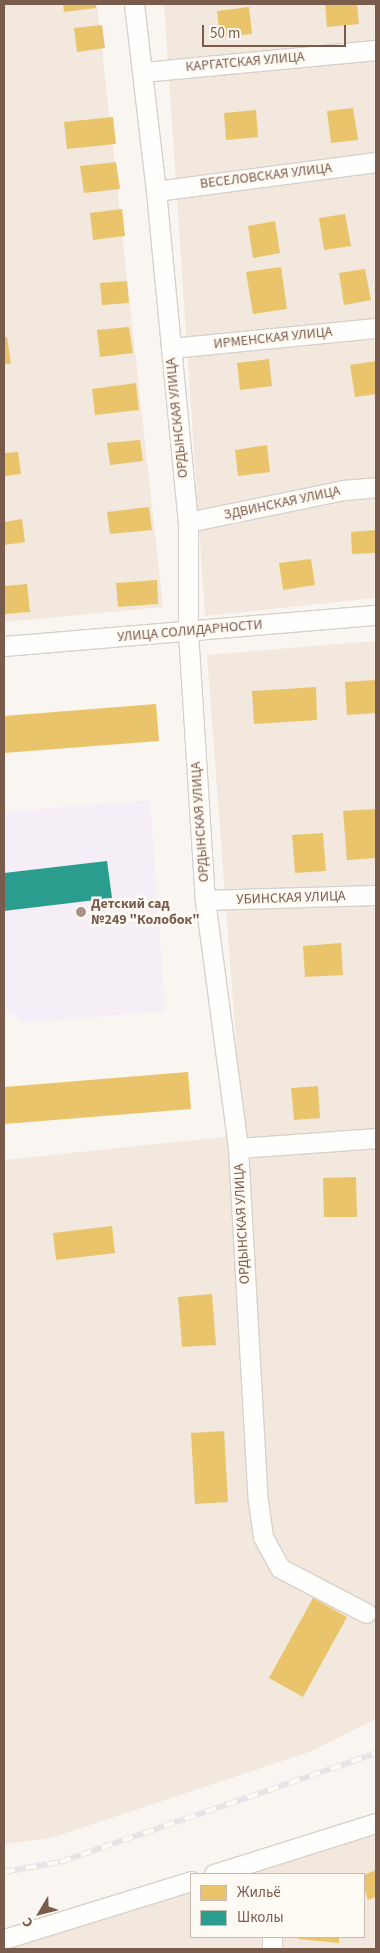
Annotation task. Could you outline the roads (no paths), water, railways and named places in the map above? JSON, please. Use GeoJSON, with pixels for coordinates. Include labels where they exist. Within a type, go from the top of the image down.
{"type":"FeatureCollection","features":[{"type":"Feature","properties":{"kind":"street","name":"ОРДЫНСКАЯ УЛИЦА"},"geometry":{"type":"LineString","coordinates":[[134,4],[156,191],[188,522],[188,632],[205,900],[238,1148],[258,1501],[263,1537],[280,1568],[366,1613]]}},
{"type":"Feature","properties":{"kind":"street","name":"КАРГАТСКАЯ УЛИЦА"},"geometry":{"type":"LineString","coordinates":[[143,72],[376,50]]}},
{"type":"Feature","properties":{"kind":"street","name":"ВЕСЕЛОВСКАЯ УЛИЦА"},"geometry":{"type":"LineString","coordinates":[[156,191],[376,162]]}},
{"type":"Feature","properties":{"kind":"street","name":"ИРМЕНСКАЯ УЛИЦА"},"geometry":{"type":"LineString","coordinates":[[171,348],[376,328]]}},
{"type":"Feature","properties":{"kind":"street","name":"ЗДВИНСКАЯ УЛИЦА"},"geometry":{"type":"LineString","coordinates":[[188,522],[344,490],[376,487]]}},
{"type":"Feature","properties":{"kind":"street","name":"УЛИЦА СОЛИДАРНОСТИ"},"geometry":{"type":"LineString","coordinates":[[4,646],[376,615]]}},
{"type":"Feature","properties":{"kind":"street","name":"УБИНСКАЯ УЛИЦА"},"geometry":{"type":"LineString","coordinates":[[205,900],[376,895]]}},
{"type":"Feature","properties":{"kind":"street"},"geometry":{"type":"LineString","coordinates":[[238,1148],[376,1138]]}},
{"type":"Feature","properties":{"kind":"street"},"geometry":{"type":"LineString","coordinates":[[221,1873],[271,1866],[376,1823]]}},
{"type":"Feature","properties":{"kind":"street"},"geometry":{"type":"LineString","coordinates":[[4,1940],[190,1882]]}},
{"type":"Feature","properties":{"kind":"railway"},"geometry":{"type":"LineString","coordinates":[[4,1872],[60,1862],[376,1753]]}},
{"type":"Feature","properties":{"kind":"place","name":"Детский сад №249 \"Колобок\""},"geometry":{"type":"Point","coordinates":[81,912]}}]}
